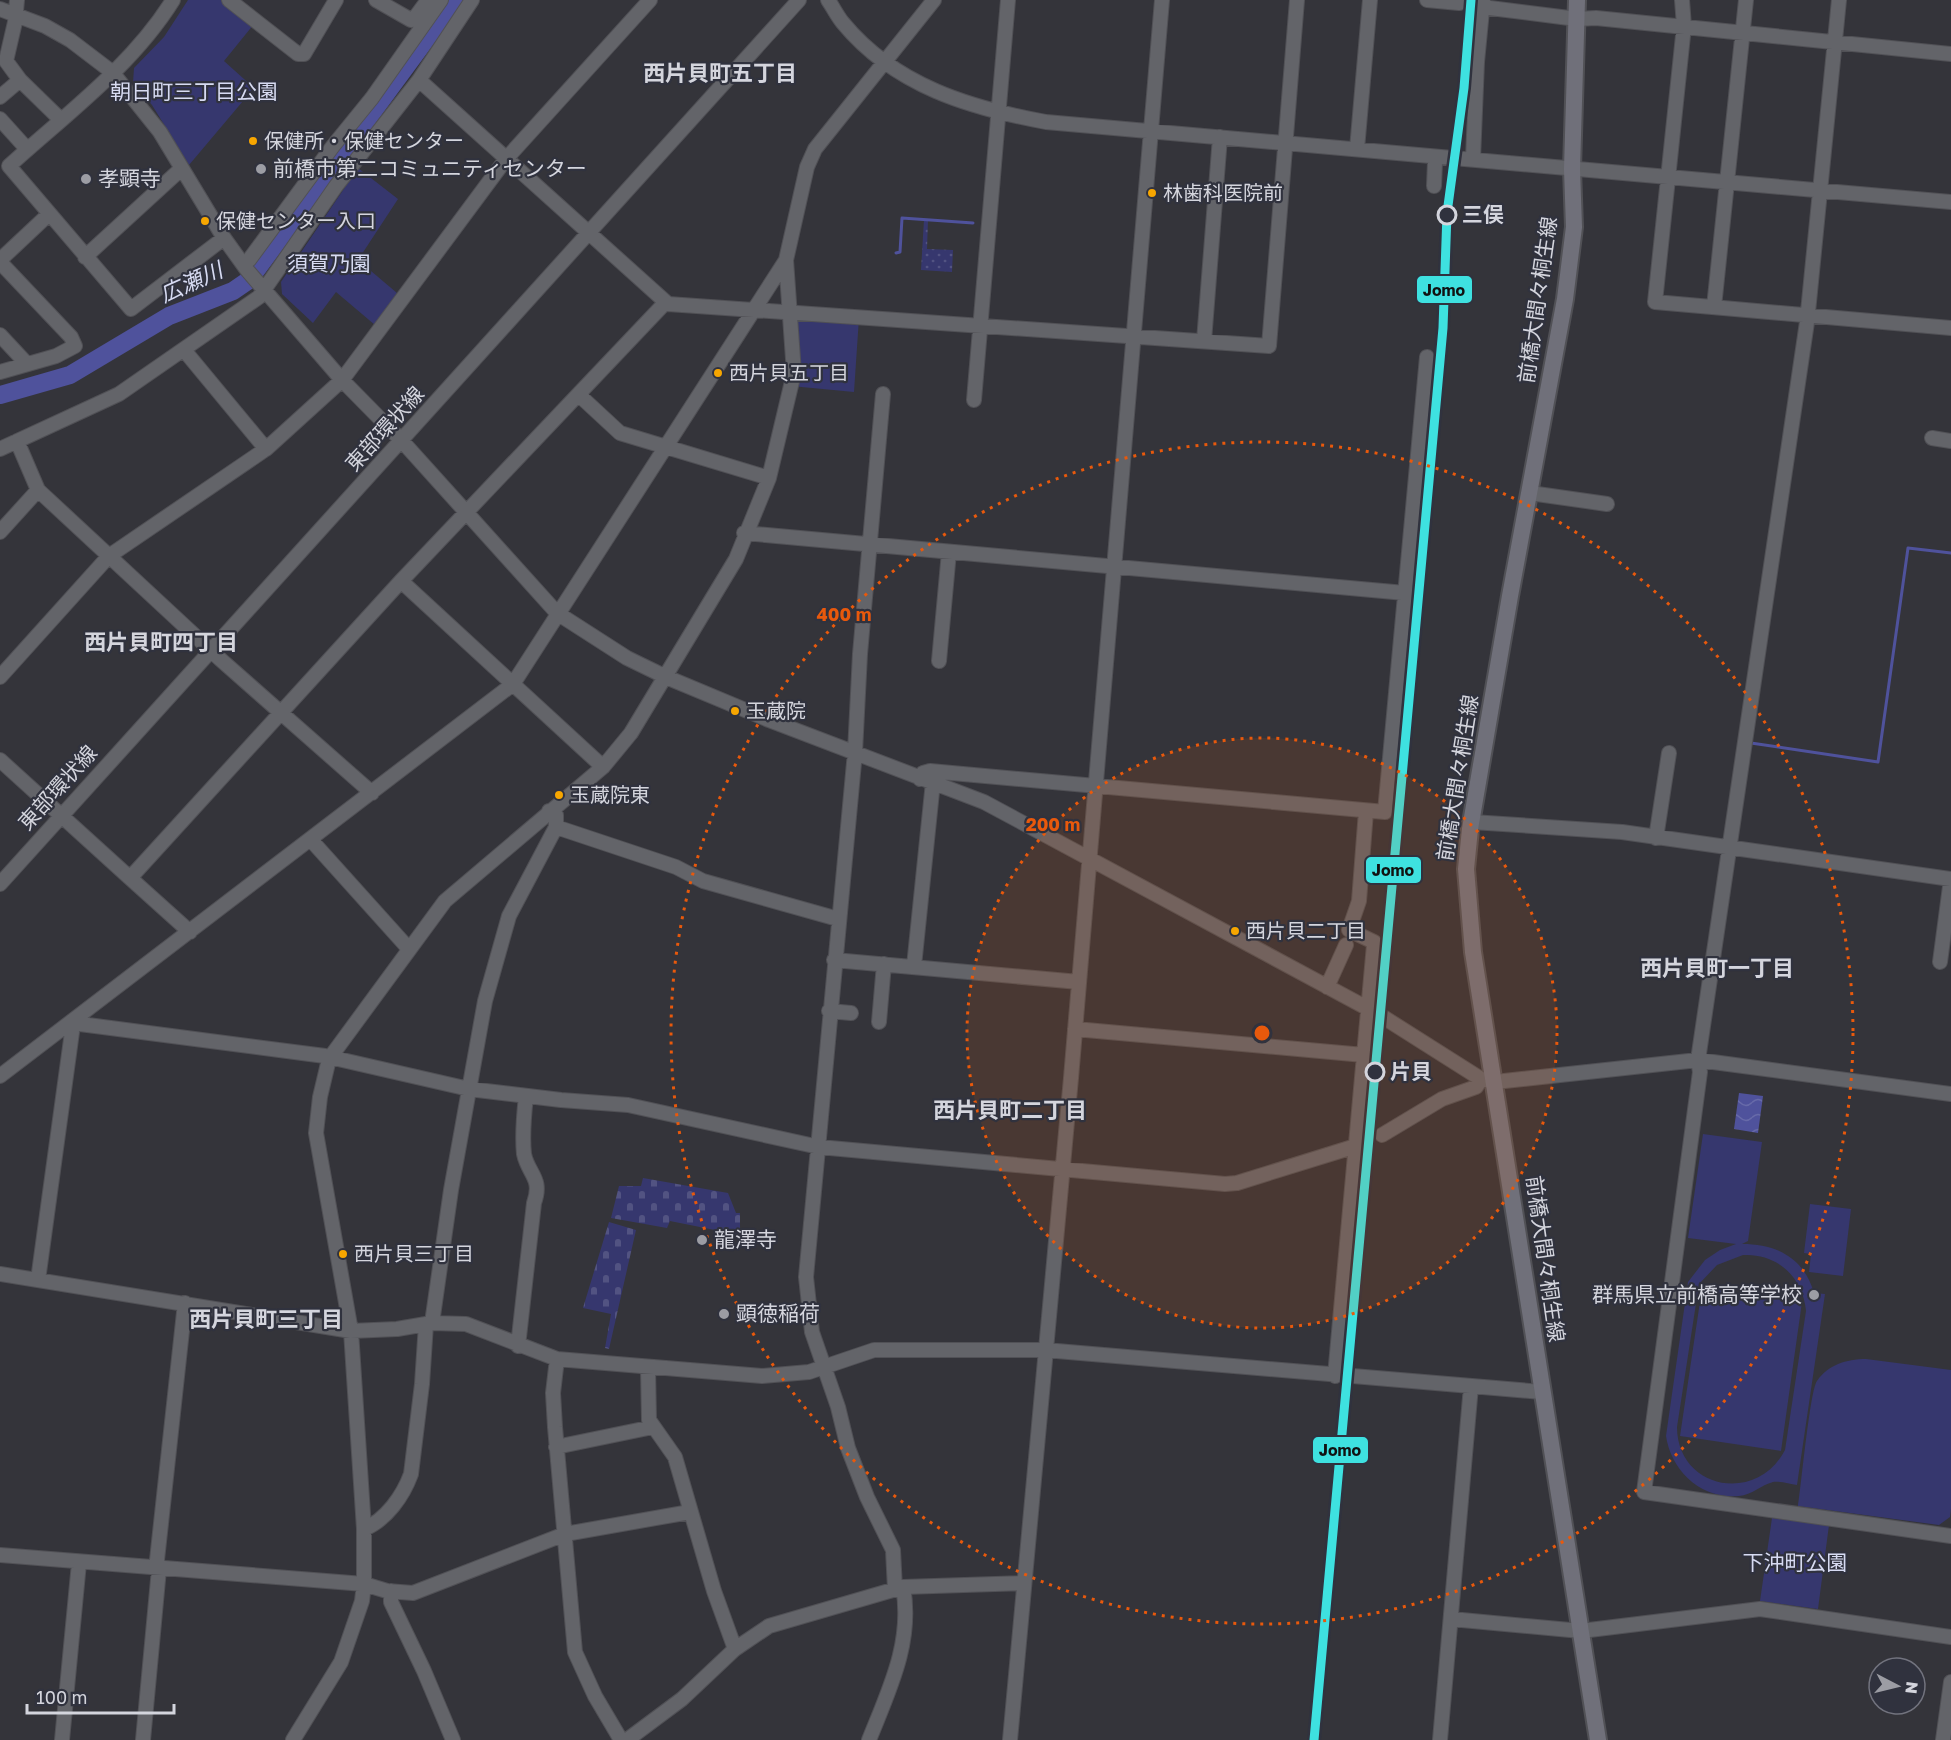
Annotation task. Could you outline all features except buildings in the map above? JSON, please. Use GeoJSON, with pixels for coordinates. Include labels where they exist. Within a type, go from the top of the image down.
{"type":"FeatureCollection","features":[{"type":"Feature","properties":{"kind":"main road","name":"前橋大間々桐生線"},"geometry":{"type":"LineString","coordinates":[[1577,0],[1572,169],[1574,227],[1569,268],[1510,596],[1466,869],[1468,913],[1488,1080],[1542,1392],[1598,1740]]}},
{"type":"Feature","properties":{"kind":"street"},"geometry":{"type":"LineString","coordinates":[[17,0],[6,61],[20,80],[60,119]]}},
{"type":"Feature","properties":{"kind":"street"},"geometry":{"type":"LineString","coordinates":[[173,0],[147,36],[112,72],[4,170],[48,214],[127,307],[135,309],[224,238]]}},
{"type":"Feature","properties":{"kind":"street"},"geometry":{"type":"LineString","coordinates":[[229,0],[298,54],[304,54],[336,0]]}},
{"type":"Feature","properties":{"kind":"street"},"geometry":{"type":"LineString","coordinates":[[376,0],[411,20],[428,0]]}},
{"type":"Feature","properties":{"kind":"street"},"geometry":{"type":"LineString","coordinates":[[248,265],[333,146],[372,98],[441,0]]}},
{"type":"Feature","properties":{"kind":"street"},"geometry":{"type":"LineString","coordinates":[[0,449],[111,399],[259,297],[261,286],[419,80],[472,0]]}},
{"type":"Feature","properties":{"kind":"street"},"geometry":{"type":"LineString","coordinates":[[0,678],[110,556],[266,449],[342,380],[506,159],[650,0]]}},
{"type":"Feature","properties":{"kind":"street","name":"東部環状線"},"geometry":{"type":"LineString","coordinates":[[0,884],[799,0]]}},
{"type":"Feature","properties":{"kind":"street"},"geometry":{"type":"LineString","coordinates":[[828,0],[843,23],[884,62],[945,96],[999,113],[1046,122],[1951,202]]}},
{"type":"Feature","properties":{"kind":"street"},"geometry":{"type":"LineString","coordinates":[[293,1740],[342,1662],[362,1601],[364,1584],[364,1529],[351,1331],[316,1133],[320,1097],[329,1059],[445,901],[603,767],[631,733],[736,559],[744,533],[769,478],[794,374],[786,260],[810,157],[934,0]]}},
{"type":"Feature","properties":{"kind":"street"},"geometry":{"type":"LineString","coordinates":[[974,400],[1008,0]]}},
{"type":"Feature","properties":{"kind":"street"},"geometry":{"type":"LineString","coordinates":[[1010,1740],[1075,1029],[1149,131],[1162,0]]}},
{"type":"Feature","properties":{"kind":"street"},"geometry":{"type":"LineString","coordinates":[[419,80],[665,303],[788,314],[1133,335],[1269,346],[1297,0]]}},
{"type":"Feature","properties":{"kind":"street"},"geometry":{"type":"LineString","coordinates":[[1357,149],[1371,0]]}},
{"type":"Feature","properties":{"kind":"street"},"geometry":{"type":"LineString","coordinates":[[1427,0],[1459,3],[1460,0]]}},
{"type":"Feature","properties":{"kind":"street"},"geometry":{"type":"LineString","coordinates":[[1682,0],[1684,26],[1656,302],[1951,328]]}},
{"type":"Feature","properties":{"kind":"street"},"geometry":{"type":"LineString","coordinates":[[1714,307],[1746,0]]}},
{"type":"Feature","properties":{"kind":"street"},"geometry":{"type":"LineString","coordinates":[[1839,0],[1806,316],[1762,637],[1728,847],[1698,1060],[1700,1072],[1644,1492],[1951,1536]]}},
{"type":"Feature","properties":{"kind":"street"},"geometry":{"type":"LineString","coordinates":[[1473,159],[1483,3],[1577,19],[1591,17],[1951,54]]}},
{"type":"Feature","properties":{"kind":"street"},"geometry":{"type":"LineString","coordinates":[[0,9],[70,40],[112,72],[153,123],[224,238],[248,265],[261,286],[342,380],[402,441],[556,614],[627,658],[666,677],[769,720],[984,802],[1368,1009],[1488,1080]]}},
{"type":"Feature","properties":{"kind":"street"},"geometry":{"type":"LineString","coordinates":[[0,97],[20,80]]}},
{"type":"Feature","properties":{"kind":"street"},"geometry":{"type":"LineString","coordinates":[[0,119],[27,149]]}},
{"type":"Feature","properties":{"kind":"street"},"geometry":{"type":"LineString","coordinates":[[1204,341],[1220,138]]}},
{"type":"Feature","properties":{"kind":"street"},"geometry":{"type":"LineString","coordinates":[[1434,186],[1435,162]]}},
{"type":"Feature","properties":{"kind":"street"},"geometry":{"type":"LineString","coordinates":[[85,257],[181,169]]}},
{"type":"Feature","properties":{"kind":"street"},"geometry":{"type":"LineString","coordinates":[[0,372],[69,351],[75,343],[0,261],[48,214]]}},
{"type":"Feature","properties":{"kind":"street"},"geometry":{"type":"LineString","coordinates":[[0,1076],[513,684],[786,260]]}},
{"type":"Feature","properties":{"kind":"street"},"geometry":{"type":"LineString","coordinates":[[130,878],[465,512],[665,303]]}},
{"type":"Feature","properties":{"kind":"street"},"geometry":{"type":"LineString","coordinates":[[0,335],[27,364]]}},
{"type":"Feature","properties":{"kind":"street"},"geometry":{"type":"LineString","coordinates":[[184,350],[266,449]]}},
{"type":"Feature","properties":{"kind":"street"},"geometry":{"type":"LineString","coordinates":[[914,966],[926,781],[924,773],[930,771],[1366,811],[1383,812],[1386,810],[1427,357]]}},
{"type":"Feature","properties":{"kind":"street"},"geometry":{"type":"LineString","coordinates":[[869,1740],[904,1644],[907,1618],[893,1550],[867,1497],[848,1448],[838,1407],[812,1332],[806,1287],[834,960],[855,752],[883,394]]}},
{"type":"Feature","properties":{"kind":"street"},"geometry":{"type":"LineString","coordinates":[[579,395],[616,430],[769,478]]}},
{"type":"Feature","properties":{"kind":"street"},"geometry":{"type":"LineString","coordinates":[[1932,438],[1951,441]]}},
{"type":"Feature","properties":{"kind":"street"},"geometry":{"type":"LineString","coordinates":[[17,441],[38,490],[281,713],[372,793]]}},
{"type":"Feature","properties":{"kind":"street"},"geometry":{"type":"LineString","coordinates":[[0,532],[38,490]]}},
{"type":"Feature","properties":{"kind":"street"},"geometry":{"type":"LineString","coordinates":[[1530,493],[1607,504]]}},
{"type":"Feature","properties":{"kind":"street"},"geometry":{"type":"LineString","coordinates":[[744,533],[1405,593]]}},
{"type":"Feature","properties":{"kind":"street"},"geometry":{"type":"LineString","coordinates":[[939,661],[949,552]]}},
{"type":"Feature","properties":{"kind":"street"},"geometry":{"type":"LineString","coordinates":[[401,581],[603,767]]}},
{"type":"Feature","properties":{"kind":"street"},"geometry":{"type":"LineString","coordinates":[[1656,838],[1669,753]]}},
{"type":"Feature","properties":{"kind":"street"},"geometry":{"type":"LineString","coordinates":[[0,760],[190,932]]}},
{"type":"Feature","properties":{"kind":"street"},"geometry":{"type":"LineString","coordinates":[[364,1529],[376,1522],[392,1507],[411,1474],[429,1323],[485,1001],[503,932],[556,827],[556,815],[549,811]]}},
{"type":"Feature","properties":{"kind":"street"},"geometry":{"type":"LineString","coordinates":[[1335,1376],[1374,942],[1349,930],[1359,901],[1366,811]]}},
{"type":"Feature","properties":{"kind":"street"},"geometry":{"type":"LineString","coordinates":[[1472,822],[1588,828],[1951,879],[1940,962]]}},
{"type":"Feature","properties":{"kind":"street"},"geometry":{"type":"LineString","coordinates":[[556,827],[676,867],[703,881],[838,919]]}},
{"type":"Feature","properties":{"kind":"street"},"geometry":{"type":"LineString","coordinates":[[310,840],[408,949]]}},
{"type":"Feature","properties":{"kind":"street"},"geometry":{"type":"LineString","coordinates":[[1327,987],[1346,945]]}},
{"type":"Feature","properties":{"kind":"street"},"geometry":{"type":"LineString","coordinates":[[834,960],[1079,982]]}},
{"type":"Feature","properties":{"kind":"street"},"geometry":{"type":"LineString","coordinates":[[879,1022],[884,964]]}},
{"type":"Feature","properties":{"kind":"street"},"geometry":{"type":"LineString","coordinates":[[830,1011],[850,1012]]}},
{"type":"Feature","properties":{"kind":"street"},"geometry":{"type":"LineString","coordinates":[[72,1022],[325,1056],[329,1059],[341,1059],[469,1089],[628,1105],[819,1147],[1231,1184],[1356,1146]]}},
{"type":"Feature","properties":{"kind":"street"},"geometry":{"type":"LineString","coordinates":[[38,1280],[72,1022]]}},
{"type":"Feature","properties":{"kind":"street"},"geometry":{"type":"LineString","coordinates":[[1075,1029],[1364,1055]]}},
{"type":"Feature","properties":{"kind":"street"},"geometry":{"type":"LineString","coordinates":[[1383,1135],[1442,1099],[1476,1087],[1488,1080],[1698,1060],[1951,1094]]}},
{"type":"Feature","properties":{"kind":"street"},"geometry":{"type":"LineString","coordinates":[[518,1346],[534,1203],[538,1194],[536,1179],[524,1153],[525,1096]]}},
{"type":"Feature","properties":{"kind":"street"},"geometry":{"type":"LineString","coordinates":[[0,1274],[351,1331],[397,1329],[429,1323],[473,1324],[518,1346],[557,1359],[648,1368],[762,1376],[809,1372],[874,1350],[1045,1350],[1542,1392]]}},
{"type":"Feature","properties":{"kind":"street"},"geometry":{"type":"LineString","coordinates":[[143,1740],[159,1569],[157,1560],[185,1304]]}},
{"type":"Feature","properties":{"kind":"street"},"geometry":{"type":"LineString","coordinates":[[557,1359],[553,1393],[556,1447],[577,1661],[621,1740]]}},
{"type":"Feature","properties":{"kind":"street"},"geometry":{"type":"LineString","coordinates":[[648,1368],[647,1412],[653,1427],[675,1457],[690,1512],[735,1649]]}},
{"type":"Feature","properties":{"kind":"street"},"geometry":{"type":"LineString","coordinates":[[1440,1740],[1472,1386]]}},
{"type":"Feature","properties":{"kind":"street"},"geometry":{"type":"LineString","coordinates":[[556,1447],[653,1427]]}},
{"type":"Feature","properties":{"kind":"street"},"geometry":{"type":"LineString","coordinates":[[0,1556],[364,1584],[391,1591],[421,1592],[564,1534],[690,1512]]}},
{"type":"Feature","properties":{"kind":"street"},"geometry":{"type":"LineString","coordinates":[[62,1740],[78,1563]]}},
{"type":"Feature","properties":{"kind":"street"},"geometry":{"type":"LineString","coordinates":[[627,1740],[682,1699],[735,1649],[769,1626],[899,1588],[1023,1582]]}},
{"type":"Feature","properties":{"kind":"street"},"geometry":{"type":"LineString","coordinates":[[391,1591],[391,1602],[424,1671],[453,1740]]}},
{"type":"Feature","properties":{"kind":"street"},"geometry":{"type":"LineString","coordinates":[[1451,1620],[1581,1631],[1743,1610],[1767,1609],[1800,1616],[1951,1637]]}},
{"type":"Feature","properties":{"kind":"street"},"geometry":{"type":"LineString","coordinates":[[1943,1740],[1951,1682]]}},
{"type":"Feature","properties":{"kind":"green space","name":"朝日町三丁目公園"},"geometry":{"type":"Polygon","coordinates":[[[188,0],[223,0],[254,24],[224,61],[254,88],[189,165],[152,105],[133,83],[134,68],[164,37],[188,0]]]}},
{"type":"Feature","properties":{"kind":"green space","name":"須賀乃園"},"geometry":{"type":"Polygon","coordinates":[[[358,168],[398,199],[358,260],[397,293],[375,325],[336,292],[313,323],[282,294],[281,282],[358,168]]]}},
{"type":"Feature","properties":{"kind":"green space"},"geometry":{"type":"Polygon","coordinates":[[[924,220],[928,220],[927,249],[953,250],[952,272],[921,270],[924,220]]]}},
{"type":"Feature","properties":{"kind":"green space"},"geometry":{"type":"Polygon","coordinates":[[[788,314],[859,318],[854,392],[791,386],[788,314]]]}},
{"type":"Feature","properties":{"kind":"green space"},"geometry":{"type":"Polygon","coordinates":[[[1703,1134],[1762,1142],[1748,1241],[1742,1244],[1767,1247],[1787,1255],[1803,1271],[1814,1293],[1825,1294],[1797,1485],[1773,1482],[1744,1495],[1725,1496],[1701,1488],[1690,1481],[1674,1461],[1666,1436],[1688,1282],[1705,1260],[1720,1250],[1736,1244],[1688,1238],[1703,1134]],[[1743,1255],[1717,1265],[1699,1284],[1677,1427],[1680,1448],[1690,1464],[1704,1476],[1720,1482],[1739,1483],[1756,1478],[1772,1467],[1785,1450],[1806,1311],[1800,1288],[1794,1278],[1777,1263],[1755,1255],[1743,1255]]]}},
{"type":"Feature","properties":{"kind":"green space"},"geometry":{"type":"Polygon","coordinates":[[[643,1178],[728,1193],[736,1213],[740,1213],[740,1235],[670,1221],[667,1228],[611,1218],[619,1186],[641,1186],[643,1178]]]}},
{"type":"Feature","properties":{"kind":"green space"},"geometry":{"type":"Polygon","coordinates":[[[1810,1204],[1851,1209],[1843,1276],[1809,1272],[1811,1254],[1804,1253],[1810,1204]]]}},
{"type":"Feature","properties":{"kind":"green space"},"geometry":{"type":"Polygon","coordinates":[[[609,1222],[636,1230],[609,1349],[605,1348],[611,1314],[583,1308],[609,1222]]]}},
{"type":"Feature","properties":{"kind":"green space"},"geometry":{"type":"Polygon","coordinates":[[[1702,1288],[1802,1302],[1781,1451],[1680,1436],[1702,1288]]]}},
{"type":"Feature","properties":{"kind":"green space"},"geometry":{"type":"Polygon","coordinates":[[[1866,1359],[1951,1370],[1951,1509],[1950,1517],[1939,1525],[1798,1506],[1809,1420],[1817,1381],[1821,1375],[1838,1364],[1866,1359]]]}},
{"type":"Feature","properties":{"kind":"green space","name":"下沖町公園"},"geometry":{"type":"Polygon","coordinates":[[[1772,1518],[1829,1525],[1818,1609],[1760,1601],[1772,1518]]]}},
{"type":"Feature","properties":{"kind":"water"},"geometry":{"type":"Polygon","coordinates":[[[1739,1093],[1763,1096],[1758,1133],[1734,1129],[1739,1093]]]}},
{"type":"Feature","properties":{"kind":"waterway","name":"広瀬川"},"geometry":{"type":"LineString","coordinates":[[0,395],[70,375],[169,316],[233,291],[249,280],[455,0]]}},
{"type":"Feature","properties":{"kind":"waterway"},"geometry":{"type":"LineString","coordinates":[[896,253],[900,252],[902,218],[973,223]]}},
{"type":"Feature","properties":{"kind":"waterway"},"geometry":{"type":"LineString","coordinates":[[1751,743],[1878,762],[1908,548],[1951,553]]}},
{"type":"Feature","properties":{"kind":"transit line","name":"Jomo"},"geometry":{"type":"LineString","coordinates":[[1314,1740],[1443,328],[1447,213],[1464,88],[1471,0]]}},
{"type":"Feature","properties":{"kind":"place","name":"保健所・保健センター"},"geometry":{"type":"Point","coordinates":[253,141]}},
{"type":"Feature","properties":{"kind":"place","name":"前橋市第二コミュニティセンター"},"geometry":{"type":"Point","coordinates":[261,169]}},
{"type":"Feature","properties":{"kind":"place","name":"孝顕寺"},"geometry":{"type":"Point","coordinates":[86,179]}},
{"type":"Feature","properties":{"kind":"place","name":"林歯科医院前"},"geometry":{"type":"Point","coordinates":[1152,193]}},
{"type":"Feature","properties":{"kind":"place","name":"三俣"},"geometry":{"type":"Point","coordinates":[1447,215]}},
{"type":"Feature","properties":{"kind":"place","name":"保健センター入口"},"geometry":{"type":"Point","coordinates":[205,221]}},
{"type":"Feature","properties":{"kind":"place","name":"西片貝五丁目"},"geometry":{"type":"Point","coordinates":[718,373]}},
{"type":"Feature","properties":{"kind":"place","name":"玉蔵院"},"geometry":{"type":"Point","coordinates":[735,711]}},
{"type":"Feature","properties":{"kind":"place","name":"玉蔵院東"},"geometry":{"type":"Point","coordinates":[559,795]}},
{"type":"Feature","properties":{"kind":"place","name":"西片貝二丁目"},"geometry":{"type":"Point","coordinates":[1235,931]}},
{"type":"Feature","properties":{"kind":"place","name":"片貝"},"geometry":{"type":"Point","coordinates":[1375,1072]}},
{"type":"Feature","properties":{"kind":"place","name":"龍澤寺"},"geometry":{"type":"Point","coordinates":[702,1240]}},
{"type":"Feature","properties":{"kind":"place","name":"西片貝三丁目"},"geometry":{"type":"Point","coordinates":[343,1254]}},
{"type":"Feature","properties":{"kind":"place","name":"群馬県立前橋高等学校"},"geometry":{"type":"Point","coordinates":[1814,1295]}},
{"type":"Feature","properties":{"kind":"place","name":"顕徳稲荷"},"geometry":{"type":"Point","coordinates":[724,1314]}},
{"type":"Feature","properties":{"kind":"district","name":"西片貝町五丁目"},"geometry":{"type":"Point","coordinates":[720,73]}},
{"type":"Feature","properties":{"kind":"district","name":"西片貝町四丁目"},"geometry":{"type":"Point","coordinates":[161,642]}},
{"type":"Feature","properties":{"kind":"district","name":"西片貝町一丁目"},"geometry":{"type":"Point","coordinates":[1717,968]}},
{"type":"Feature","properties":{"kind":"district","name":"西片貝町二丁目"},"geometry":{"type":"Point","coordinates":[1010,1110]}},
{"type":"Feature","properties":{"kind":"district","name":"西片貝町三丁目"},"geometry":{"type":"Point","coordinates":[266,1319]}}]}
